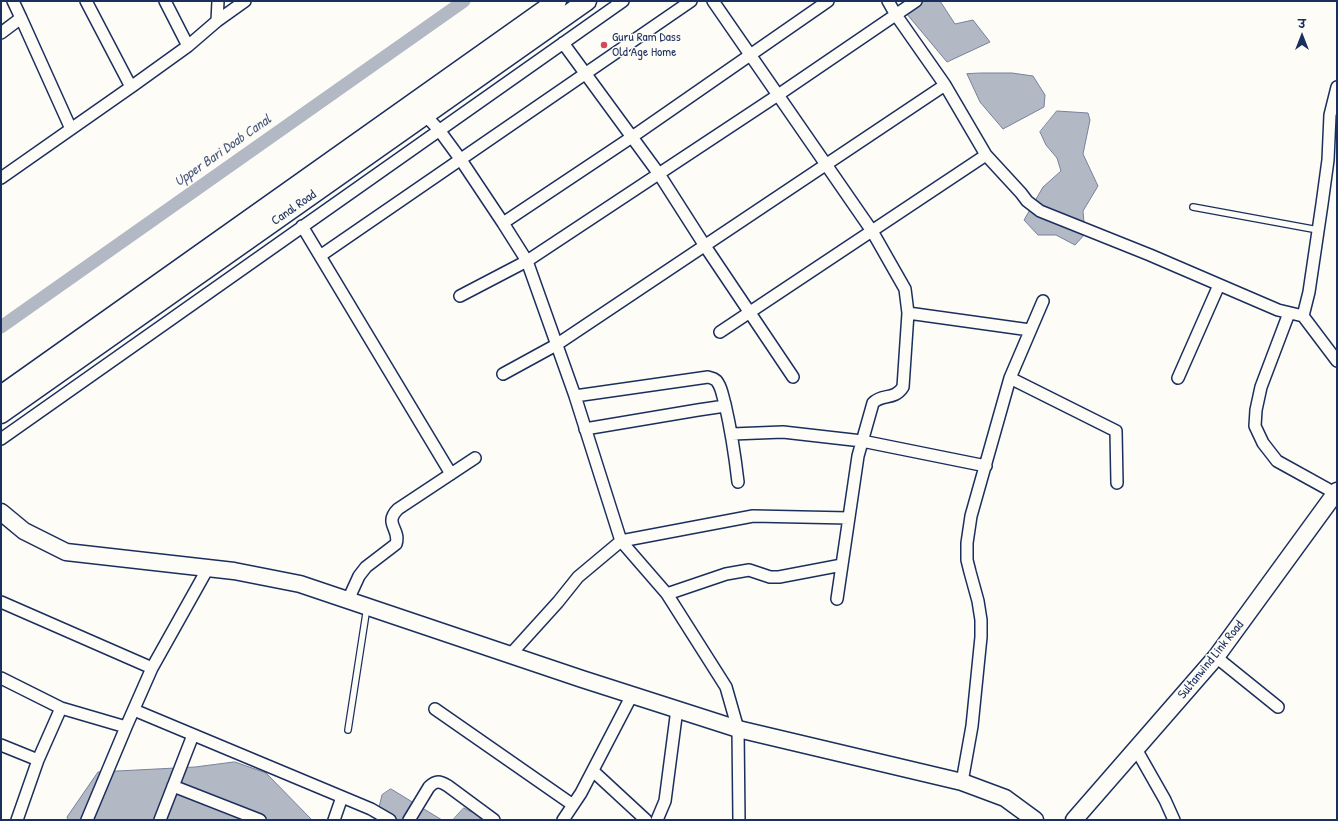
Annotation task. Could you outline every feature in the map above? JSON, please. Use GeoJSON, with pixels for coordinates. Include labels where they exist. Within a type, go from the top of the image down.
{"type":"FeatureCollection","features":[{"type":"Feature","properties":{"kind":"main road","name":"Canal Road"},"geometry":{"type":"LineString","coordinates":[[1,395],[557,1]]}},
{"type":"Feature","properties":{"kind":"main road","name":"Canal Road"},"geometry":{"type":"LineString","coordinates":[[1,414],[587,1]]}},
{"type":"Feature","properties":{"kind":"street"},"geometry":{"type":"LineString","coordinates":[[13,1],[72,129]]}},
{"type":"Feature","properties":{"kind":"street"},"geometry":{"type":"LineString","coordinates":[[86,1],[131,87]]}},
{"type":"Feature","properties":{"kind":"street"},"geometry":{"type":"LineString","coordinates":[[165,1],[188,46]]}},
{"type":"Feature","properties":{"kind":"street"},"geometry":{"type":"LineString","coordinates":[[217,21],[218,1]]}},
{"type":"Feature","properties":{"kind":"street"},"geometry":{"type":"LineString","coordinates":[[1,178],[188,46],[217,21],[245,1]]}},
{"type":"Feature","properties":{"kind":"street"},"geometry":{"type":"LineString","coordinates":[[1,439],[624,1]]}},
{"type":"Feature","properties":{"kind":"street"},"geometry":{"type":"LineString","coordinates":[[320,256],[691,1]]}},
{"type":"Feature","properties":{"kind":"street"},"geometry":{"type":"LineString","coordinates":[[713,1],[872,231],[905,289],[908,313],[902,387],[900,392],[896,395],[876,400],[873,403],[858,456],[837,599]]}},
{"type":"Feature","properties":{"kind":"street"},"geometry":{"type":"LineString","coordinates":[[503,223],[632,137],[828,1]]}},
{"type":"Feature","properties":{"kind":"street"},"geometry":{"type":"LineString","coordinates":[[888,1],[896,15],[945,85],[986,155],[1027,201],[1040,211],[1278,310],[1303,316],[1337,361]]}},
{"type":"Feature","properties":{"kind":"street"},"geometry":{"type":"LineString","coordinates":[[460,296],[527,261],[778,95],[916,1]]}},
{"type":"Feature","properties":{"kind":"street"},"geometry":{"type":"LineString","coordinates":[[1,33],[21,18]]}},
{"type":"Feature","properties":{"kind":"street"},"geometry":{"type":"LineString","coordinates":[[563,43],[659,174],[705,246],[794,377]]}},
{"type":"Feature","properties":{"kind":"street"},"geometry":{"type":"LineString","coordinates":[[503,374],[556,345],[945,85]]}},
{"type":"Feature","properties":{"kind":"street"},"geometry":{"type":"LineString","coordinates":[[1303,316],[1309,292],[1328,160],[1330,115],[1337,87]]}},
{"type":"Feature","properties":{"kind":"street"},"geometry":{"type":"LineString","coordinates":[[426,115],[439,130],[460,160],[527,261],[575,396],[621,541],[667,594],[726,687],[738,729],[738,820]]}},
{"type":"Feature","properties":{"kind":"street"},"geometry":{"type":"LineString","coordinates":[[720,332],[986,155]]}},
{"type":"Feature","properties":{"kind":"street"},"geometry":{"type":"LineString","coordinates":[[302,226],[451,474]]}},
{"type":"Feature","properties":{"kind":"street"},"geometry":{"type":"LineString","coordinates":[[1178,378],[1219,285]]}},
{"type":"Feature","properties":{"kind":"street"},"geometry":{"type":"LineString","coordinates":[[962,782],[972,726],[981,637],[978,601],[967,560],[967,543],[971,516],[1010,378],[1043,301]]}},
{"type":"Feature","properties":{"kind":"street"},"geometry":{"type":"LineString","coordinates":[[908,313],[1030,330]]}},
{"type":"Feature","properties":{"kind":"street"},"geometry":{"type":"LineString","coordinates":[[1289,313],[1261,387],[1256,410],[1256,426],[1263,443],[1277,461],[1336,492]]}},
{"type":"Feature","properties":{"kind":"street"},"geometry":{"type":"LineString","coordinates":[[575,396],[713,378],[718,382],[732,434],[738,482]]}},
{"type":"Feature","properties":{"kind":"street"},"geometry":{"type":"LineString","coordinates":[[1010,378],[1116,431],[1117,483]]}},
{"type":"Feature","properties":{"kind":"street"},"geometry":{"type":"LineString","coordinates":[[585,429],[725,406]]}},
{"type":"Feature","properties":{"kind":"street"},"geometry":{"type":"LineString","coordinates":[[732,434],[783,432],[862,441],[986,466]]}},
{"type":"Feature","properties":{"kind":"street"},"geometry":{"type":"LineString","coordinates":[[348,600],[366,567],[396,544],[397,535],[392,524],[393,514],[398,509],[475,458]]}},
{"type":"Feature","properties":{"kind":"street","name":"Sultanwind Link Road"},"geometry":{"type":"LineString","coordinates":[[1074,820],[1216,657],[1336,492]]}},
{"type":"Feature","properties":{"kind":"street"},"geometry":{"type":"LineString","coordinates":[[1,512],[24,531],[66,552],[234,571],[300,584],[510,655],[738,729],[962,782],[1005,798],[1035,820]]}},
{"type":"Feature","properties":{"kind":"street"},"geometry":{"type":"LineString","coordinates":[[510,655],[558,602],[578,577],[621,541],[752,516],[849,518]]}},
{"type":"Feature","properties":{"kind":"street"},"geometry":{"type":"LineString","coordinates":[[667,594],[726,574],[749,570],[770,577],[779,577],[842,565]]}},
{"type":"Feature","properties":{"kind":"street"},"geometry":{"type":"LineString","coordinates":[[88,820],[152,668],[208,568]]}},
{"type":"Feature","properties":{"kind":"street"},"geometry":{"type":"LineString","coordinates":[[1,602],[152,668]]}},
{"type":"Feature","properties":{"kind":"street"},"geometry":{"type":"LineString","coordinates":[[1216,657],[1278,707]]}},
{"type":"Feature","properties":{"kind":"street"},"geometry":{"type":"LineString","coordinates":[[1,678],[61,708],[126,727]]}},
{"type":"Feature","properties":{"kind":"street"},"geometry":{"type":"LineString","coordinates":[[563,820],[581,793],[632,694]]}},
{"type":"Feature","properties":{"kind":"street"},"geometry":{"type":"LineString","coordinates":[[17,820],[38,760],[61,708]]}},
{"type":"Feature","properties":{"kind":"street"},"geometry":{"type":"LineString","coordinates":[[435,709],[573,805]]}},
{"type":"Feature","properties":{"kind":"street"},"geometry":{"type":"LineString","coordinates":[[657,820],[665,801],[677,709]]}},
{"type":"Feature","properties":{"kind":"street"},"geometry":{"type":"LineString","coordinates":[[134,710],[371,808],[390,820]]}},
{"type":"Feature","properties":{"kind":"street"},"geometry":{"type":"LineString","coordinates":[[160,820],[193,735]]}},
{"type":"Feature","properties":{"kind":"street"},"geometry":{"type":"LineString","coordinates":[[1,744],[38,760]]}},
{"type":"Feature","properties":{"kind":"street"},"geometry":{"type":"LineString","coordinates":[[1136,749],[1165,800],[1174,820]]}},
{"type":"Feature","properties":{"kind":"street"},"geometry":{"type":"LineString","coordinates":[[593,771],[646,820]]}},
{"type":"Feature","properties":{"kind":"street"},"geometry":{"type":"LineString","coordinates":[[408,820],[429,787],[434,782],[438,781],[448,786],[494,820]]}},
{"type":"Feature","properties":{"kind":"street"},"geometry":{"type":"LineString","coordinates":[[173,786],[260,820]]}},
{"type":"Feature","properties":{"kind":"street"},"geometry":{"type":"LineString","coordinates":[[334,820],[342,797]]}},
{"type":"Feature","properties":{"kind":"lane"},"geometry":{"type":"LineString","coordinates":[[1193,207],[1318,230]]}},
{"type":"Feature","properties":{"kind":"lane"},"geometry":{"type":"LineString","coordinates":[[348,730],[367,607]]}},
{"type":"Feature","properties":{"kind":"shaded area"},"geometry":{"type":"Polygon","coordinates":[[[924,1],[940,1],[955,24],[973,20],[990,42],[947,62],[906,13],[924,1]]]}},
{"type":"Feature","properties":{"kind":"shaded area"},"geometry":{"type":"Polygon","coordinates":[[[1012,73],[1033,76],[1045,95],[1044,107],[1003,129],[980,102],[967,74],[1012,73]]]}},
{"type":"Feature","properties":{"kind":"shaded area"},"geometry":{"type":"Polygon","coordinates":[[[1057,111],[1088,113],[1090,120],[1083,154],[1098,186],[1083,211],[1085,234],[1075,245],[1056,235],[1038,235],[1024,220],[1043,187],[1061,171],[1057,158],[1046,145],[1040,132],[1057,111]]]}},
{"type":"Feature","properties":{"kind":"shaded area"},"geometry":{"type":"Polygon","coordinates":[[[235,762],[266,773],[312,820],[68,820],[67,817],[98,772],[195,767],[235,762]]]}},
{"type":"Feature","properties":{"kind":"shaded area"},"geometry":{"type":"Polygon","coordinates":[[[391,789],[442,820],[376,820],[382,795],[391,789]]]}},
{"type":"Feature","properties":{"kind":"shaded area"},"geometry":{"type":"Polygon","coordinates":[[[464,808],[481,817],[479,820],[453,820],[464,808]]]}},
{"type":"Feature","properties":{"kind":"waterway","name":"Upper Bari Doab Canal"},"geometry":{"type":"LineString","coordinates":[[1,327],[464,1]]}},
{"type":"Feature","properties":{"kind":"place","name":"Guru Ram Dass Old Age Home"},"geometry":{"type":"Point","coordinates":[604,45]}}]}
